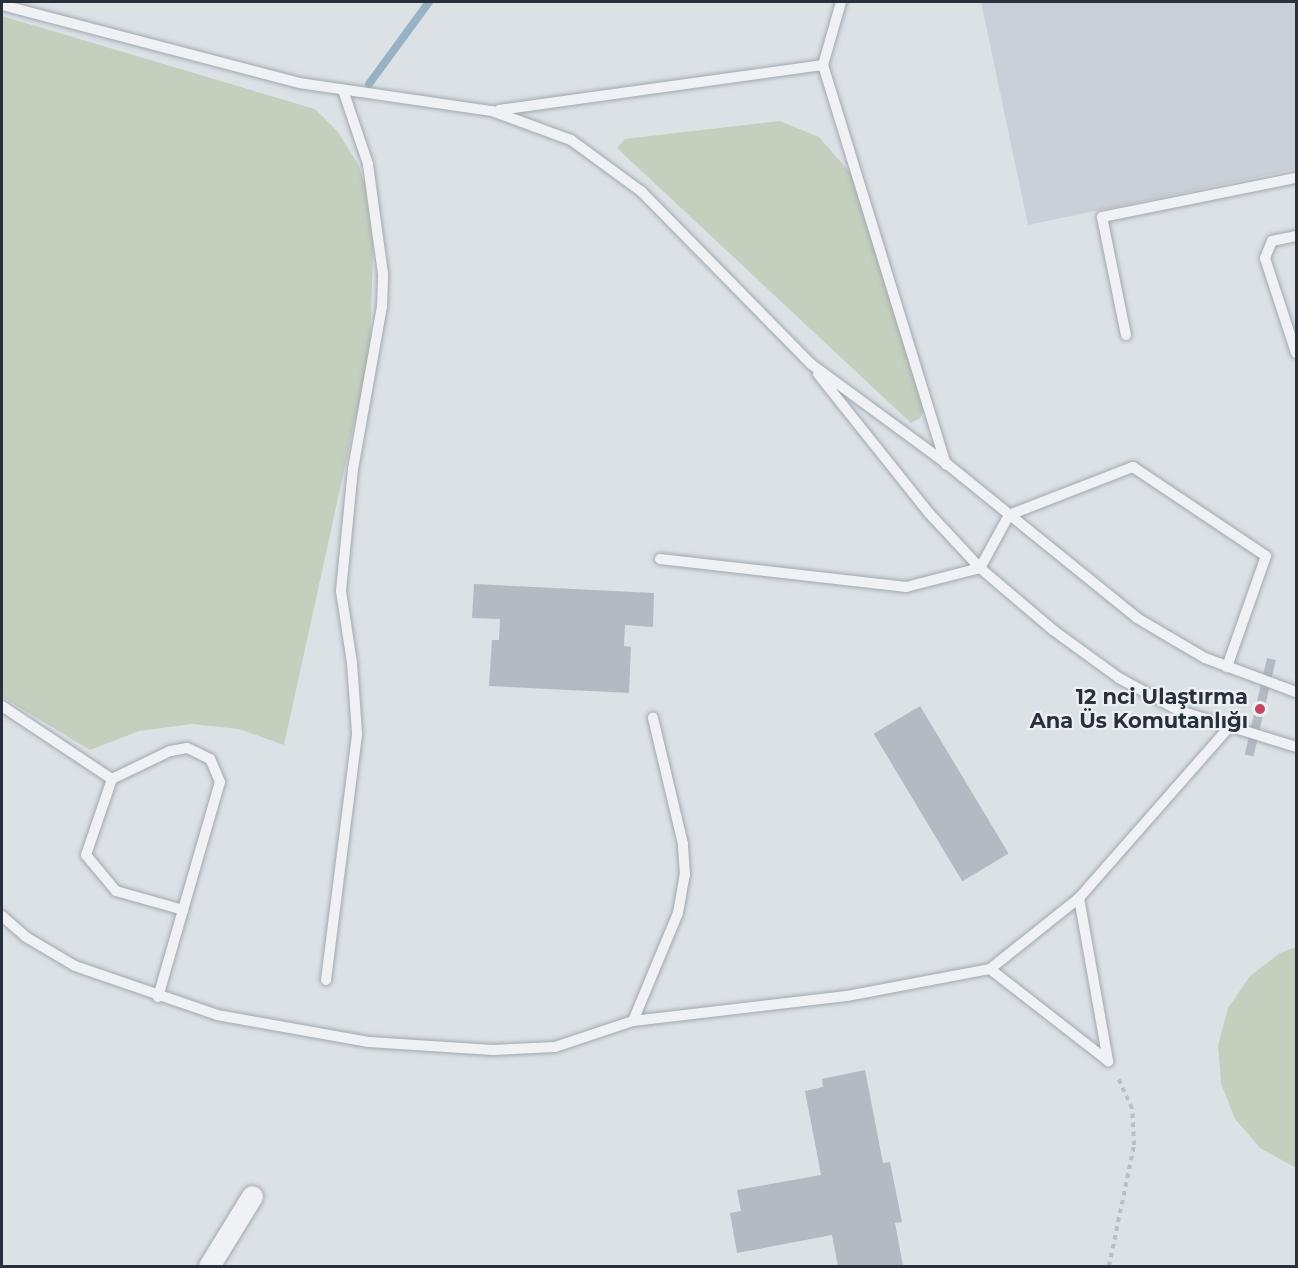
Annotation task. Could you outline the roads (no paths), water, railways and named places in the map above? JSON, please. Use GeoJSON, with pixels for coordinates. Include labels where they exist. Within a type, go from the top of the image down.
{"type":"FeatureCollection","features":[{"type":"Feature","properties":{"kind":"street"},"geometry":{"type":"LineString","coordinates":[[209,1266],[252,1196]]}},
{"type":"Feature","properties":{"kind":"lane"},"geometry":{"type":"LineString","coordinates":[[841,2],[823,65],[946,464]]}},
{"type":"Feature","properties":{"kind":"lane"},"geometry":{"type":"LineString","coordinates":[[2,5],[299,83],[492,111],[571,140],[620,172],[811,364],[878,453],[980,568],[1053,630],[1119,678],[1180,711],[1296,747]]}},
{"type":"Feature","properties":{"kind":"lane"},"geometry":{"type":"LineString","coordinates":[[492,111],[823,65]]}},
{"type":"Feature","properties":{"kind":"lane"},"geometry":{"type":"LineString","coordinates":[[326,980],[357,733],[352,663],[340,591],[353,469],[382,307],[383,274],[368,164],[343,90]]}},
{"type":"Feature","properties":{"kind":"lane"},"geometry":{"type":"LineString","coordinates":[[1126,335],[1102,217],[1296,178]]}},
{"type":"Feature","properties":{"kind":"lane"},"geometry":{"type":"LineString","coordinates":[[1296,236],[1272,241],[1265,258],[1296,353]]}},
{"type":"Feature","properties":{"kind":"lane"},"geometry":{"type":"LineString","coordinates":[[811,364],[946,464],[1137,618],[1227,667],[1296,692]]}},
{"type":"Feature","properties":{"kind":"lane"},"geometry":{"type":"LineString","coordinates":[[660,559],[906,587],[980,568],[1009,515],[1133,467],[1266,556],[1227,667]]}},
{"type":"Feature","properties":{"kind":"lane"},"geometry":{"type":"LineString","coordinates":[[2,706],[112,779]]}},
{"type":"Feature","properties":{"kind":"lane"},"geometry":{"type":"LineString","coordinates":[[633,1021],[678,913],[685,876],[683,844],[653,718]]}},
{"type":"Feature","properties":{"kind":"lane"},"geometry":{"type":"LineString","coordinates":[[2,916],[26,937],[75,966],[158,997],[216,1015],[322,1036],[493,1050],[555,1047],[633,1021],[837,998],[990,969],[1078,898],[1229,728]]}},
{"type":"Feature","properties":{"kind":"lane"},"geometry":{"type":"LineString","coordinates":[[158,997],[220,782],[216,766],[196,750],[178,749],[112,779],[86,855],[116,891],[183,910]]}},
{"type":"Feature","properties":{"kind":"lane"},"geometry":{"type":"LineString","coordinates":[[990,969],[1108,1061],[1078,898]]}},
{"type":"Feature","properties":{"kind":"waterway"},"geometry":{"type":"LineString","coordinates":[[369,84],[429,2]]}},
{"type":"Feature","properties":{"kind":"place","name":"12 nci Ulaştırma Ana Üs Komutanlığı"},"geometry":{"type":"Point","coordinates":[1260,709]}}]}
